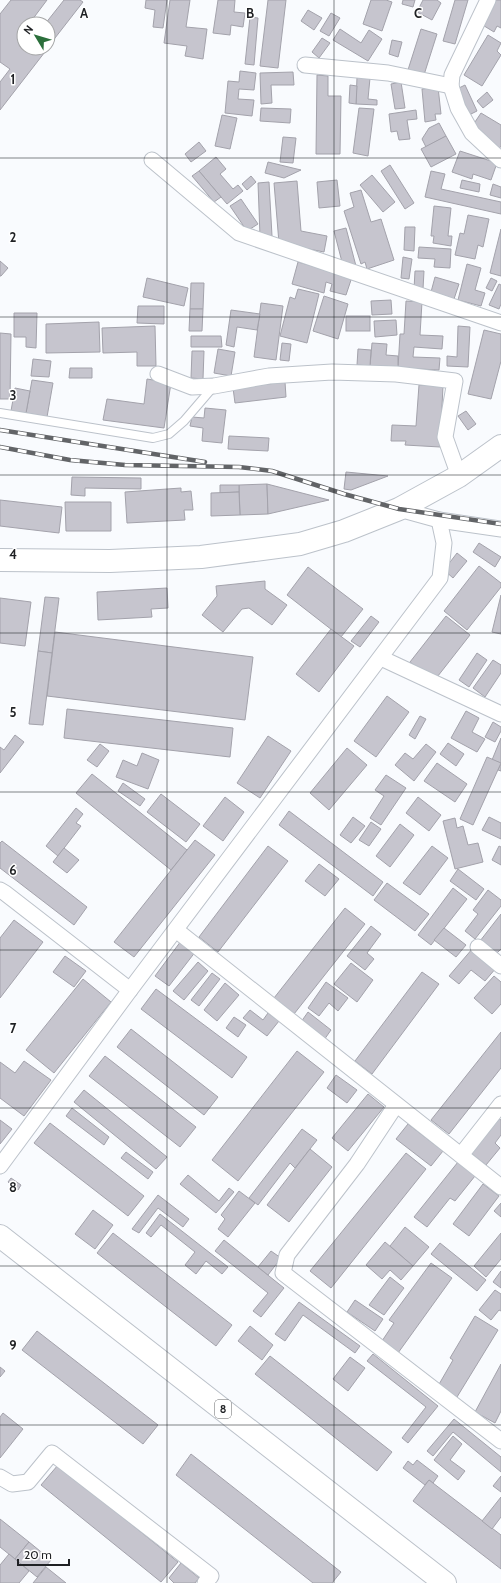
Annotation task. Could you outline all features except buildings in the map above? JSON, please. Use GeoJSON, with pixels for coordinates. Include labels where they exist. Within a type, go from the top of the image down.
{"type":"FeatureCollection","features":[{"type":"Feature","properties":{"kind":"main road"},"geometry":{"type":"LineString","coordinates":[[0,560],[110,561],[201,557],[300,544],[344,531],[399,509],[459,476],[498,452]]}},
{"type":"Feature","properties":{"kind":"main road","name":"8"},"geometry":{"type":"LineString","coordinates":[[0,1236],[445,1583]]}},
{"type":"Feature","properties":{"kind":"street"},"geometry":{"type":"LineString","coordinates":[[488,0],[452,75],[451,86],[458,108],[472,133],[501,160]]}},
{"type":"Feature","properties":{"kind":"street"},"geometry":{"type":"LineString","coordinates":[[306,65],[388,73],[451,86]]}},
{"type":"Feature","properties":{"kind":"street"},"geometry":{"type":"LineString","coordinates":[[152,160],[239,233],[501,323]]}},
{"type":"Feature","properties":{"kind":"street"},"geometry":{"type":"LineString","coordinates":[[158,374],[192,387],[214,386],[270,376],[332,372],[396,374],[455,381],[445,437],[459,476]]}},
{"type":"Feature","properties":{"kind":"street"},"geometry":{"type":"LineString","coordinates":[[399,509],[439,520],[501,529]]}},
{"type":"Feature","properties":{"kind":"street"},"geometry":{"type":"LineString","coordinates":[[0,1166],[130,990],[382,658],[440,578],[444,543],[439,520]]}},
{"type":"Feature","properties":{"kind":"street"},"geometry":{"type":"LineString","coordinates":[[382,658],[501,714]]}},
{"type":"Feature","properties":{"kind":"street"},"geometry":{"type":"LineString","coordinates":[[0,890],[130,990]]}},
{"type":"Feature","properties":{"kind":"street"},"geometry":{"type":"LineString","coordinates":[[176,930],[501,1187]]}},
{"type":"Feature","properties":{"kind":"street"},"geometry":{"type":"LineString","coordinates":[[478,947],[501,966]]}},
{"type":"Feature","properties":{"kind":"street"},"geometry":{"type":"LineString","coordinates":[[461,1155],[501,1104]]}},
{"type":"Feature","properties":{"kind":"street"},"geometry":{"type":"LineString","coordinates":[[396,1105],[357,1164],[287,1255],[283,1273],[501,1441]]}},
{"type":"Feature","properties":{"kind":"street"},"geometry":{"type":"LineString","coordinates":[[0,1477],[12,1484],[28,1482],[52,1453],[211,1576],[205,1583]]}},
{"type":"Feature","properties":{"kind":"lane"},"geometry":{"type":"LineString","coordinates":[[0,413],[153,438],[169,434],[184,421],[214,386]]}},
{"type":"Feature","properties":{"kind":"railway"},"geometry":{"type":"LineString","coordinates":[[0,430],[205,462]]}},
{"type":"Feature","properties":{"kind":"railway"},"geometry":{"type":"LineString","coordinates":[[0,447],[70,460],[125,465],[239,467],[272,471],[344,494],[399,509],[501,524]]}}]}
